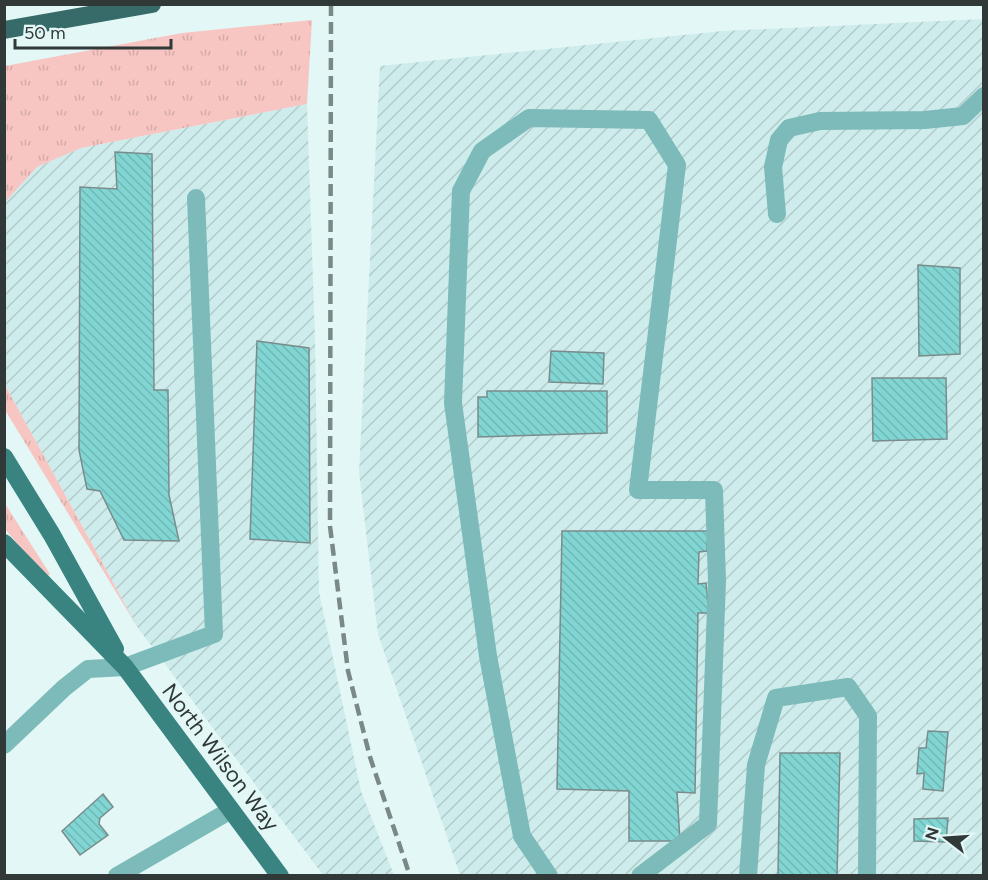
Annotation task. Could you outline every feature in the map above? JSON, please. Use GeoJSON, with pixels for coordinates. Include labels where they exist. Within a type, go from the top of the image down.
{"type":"FeatureCollection","features":[{"type":"Feature","properties":{"kind":"highway"},"geometry":{"type":"LineString","coordinates":[[4,30],[152,4]]}},
{"type":"Feature","properties":{"kind":"main road","name":"North Wilson Way"},"geometry":{"type":"LineString","coordinates":[[4,457],[63,553],[125,666],[280,876]]}},
{"type":"Feature","properties":{"kind":"main road","name":"North Wilson Way"},"geometry":{"type":"LineString","coordinates":[[4,543],[125,666]]}},
{"type":"Feature","properties":{"kind":"lane"},"geometry":{"type":"LineString","coordinates":[[777,214],[773,166],[779,140],[789,128],[820,121],[925,120],[963,116],[984,96]]}},
{"type":"Feature","properties":{"kind":"lane"},"geometry":{"type":"LineString","coordinates":[[549,876],[522,836],[488,656],[453,403],[461,191],[482,151],[529,118],[649,120],[677,165],[638,490],[714,490],[717,581],[708,824],[639,876]]}},
{"type":"Feature","properties":{"kind":"lane"},"geometry":{"type":"LineString","coordinates":[[4,745],[78,675],[88,669],[125,666],[214,634],[196,198]]}},
{"type":"Feature","properties":{"kind":"lane"},"geometry":{"type":"LineString","coordinates":[[748,876],[756,765],[776,698],[848,687],[868,716],[867,876]]}},
{"type":"Feature","properties":{"kind":"lane"},"geometry":{"type":"LineString","coordinates":[[117,876],[231,810]]}},
{"type":"Feature","properties":{"kind":"shaded area"},"geometry":{"type":"Polygon","coordinates":[[[983,19],[983,875],[460,875],[378,634],[359,472],[380,66],[723,31],[983,19]]]}},
{"type":"Feature","properties":{"kind":"shaded area"},"geometry":{"type":"Polygon","coordinates":[[[307,104],[315,340],[319,592],[361,791],[394,875],[323,875],[138,628],[5,385],[4,202],[37,167],[81,148],[307,104]]]}},
{"type":"Feature","properties":{"kind":"green space"},"geometry":{"type":"Polygon","coordinates":[[[312,20],[307,104],[81,148],[37,167],[5,202],[5,66],[182,33],[312,20]]]}},
{"type":"Feature","properties":{"kind":"green space"},"geometry":{"type":"Polygon","coordinates":[[[5,385],[138,628],[5,410],[5,385]]]}},
{"type":"Feature","properties":{"kind":"green space"},"geometry":{"type":"Polygon","coordinates":[[[4,502],[50,574],[46,578],[5,529],[4,502]]]}},
{"type":"Feature","properties":{"kind":"building"},"geometry":{"type":"Polygon","coordinates":[[[115,152],[152,154],[154,390],[168,390],[169,495],[179,541],[124,540],[100,491],[87,489],[79,450],[80,187],[117,189],[115,152]]]}},
{"type":"Feature","properties":{"kind":"building"},"geometry":{"type":"Polygon","coordinates":[[[918,265],[960,268],[960,354],[919,356],[918,265]]]}},
{"type":"Feature","properties":{"kind":"building"},"geometry":{"type":"Polygon","coordinates":[[[257,341],[309,348],[310,543],[250,539],[257,341]]]}},
{"type":"Feature","properties":{"kind":"building"},"geometry":{"type":"Polygon","coordinates":[[[551,351],[604,353],[603,384],[549,382],[551,351]]]}},
{"type":"Feature","properties":{"kind":"building"},"geometry":{"type":"Polygon","coordinates":[[[872,378],[946,378],[947,439],[873,441],[872,378]]]}},
{"type":"Feature","properties":{"kind":"building"},"geometry":{"type":"Polygon","coordinates":[[[487,391],[607,391],[607,433],[478,437],[478,397],[487,397],[487,391]]]}},
{"type":"Feature","properties":{"kind":"building"},"geometry":{"type":"Polygon","coordinates":[[[562,531],[708,531],[707,551],[699,552],[698,584],[706,583],[709,613],[698,613],[695,793],[677,792],[680,841],[629,841],[629,791],[557,789],[562,531]]]}},
{"type":"Feature","properties":{"kind":"building"},"geometry":{"type":"Polygon","coordinates":[[[928,731],[948,732],[943,791],[923,789],[924,773],[917,774],[919,748],[926,748],[928,731]]]}},
{"type":"Feature","properties":{"kind":"building"},"geometry":{"type":"Polygon","coordinates":[[[780,753],[840,753],[837,876],[778,876],[780,753]]]}},
{"type":"Feature","properties":{"kind":"building"},"geometry":{"type":"Polygon","coordinates":[[[103,794],[113,807],[100,818],[99,824],[108,835],[80,855],[62,831],[103,794]]]}},
{"type":"Feature","properties":{"kind":"building"},"geometry":{"type":"Polygon","coordinates":[[[948,818],[946,842],[914,841],[914,819],[948,818]]]}},
{"type":"Feature","properties":{"kind":"railway"},"geometry":{"type":"LineString","coordinates":[[331,4],[330,526],[348,671],[370,757],[410,876]]}}]}
